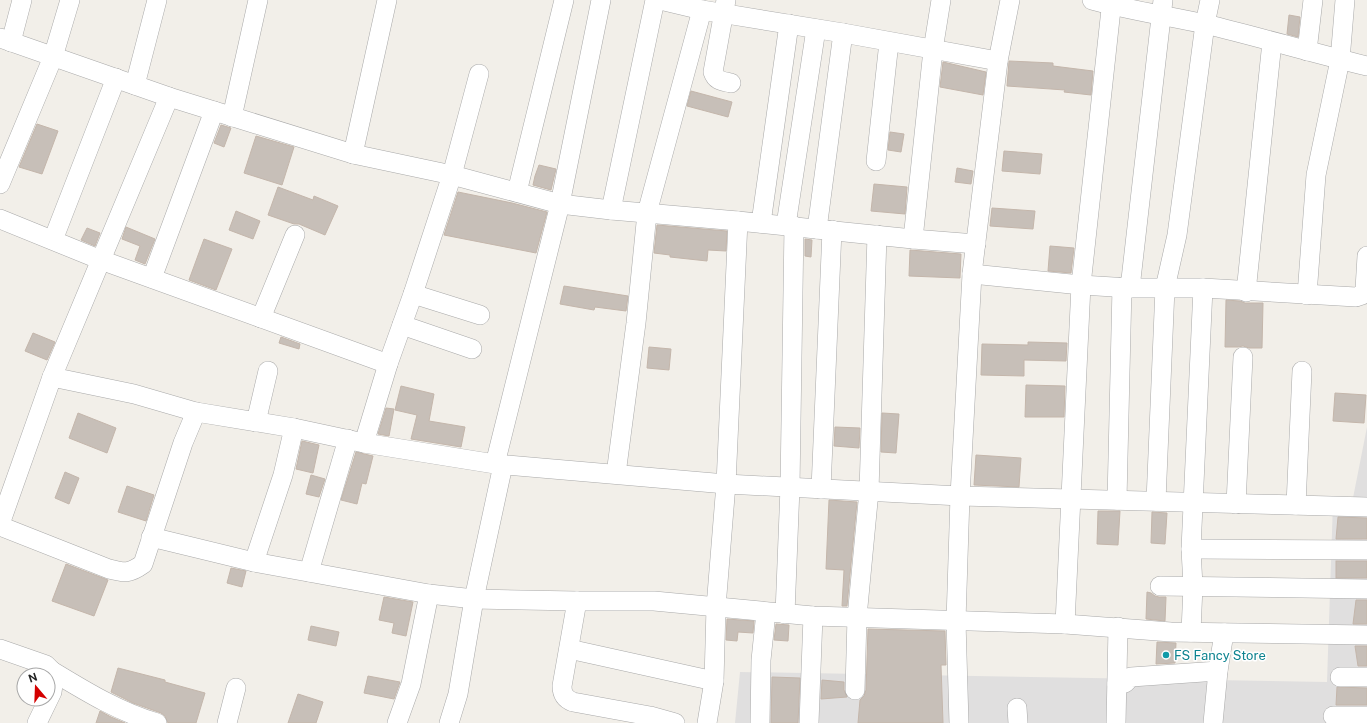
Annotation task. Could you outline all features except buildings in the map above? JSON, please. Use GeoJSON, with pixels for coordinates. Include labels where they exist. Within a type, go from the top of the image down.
{"type":"FeatureCollection","features":[{"type":"Feature","properties":{"kind":"street"},"geometry":{"type":"LineString","coordinates":[[22,0],[5,40],[169,97],[354,154],[452,176],[560,204],[976,244]]}},
{"type":"Feature","properties":{"kind":"street"},"geometry":{"type":"LineString","coordinates":[[0,184],[53,56],[70,0]]}},
{"type":"Feature","properties":{"kind":"street"},"geometry":{"type":"LineString","coordinates":[[135,85],[157,0]]}},
{"type":"Feature","properties":{"kind":"street"},"geometry":{"type":"LineString","coordinates":[[232,117],[258,0]]}},
{"type":"Feature","properties":{"kind":"street"},"geometry":{"type":"LineString","coordinates":[[354,154],[387,0]]}},
{"type":"Feature","properties":{"kind":"street"},"geometry":{"type":"LineString","coordinates":[[517,192],[564,0]]}},
{"type":"Feature","properties":{"kind":"street"},"geometry":{"type":"LineString","coordinates":[[449,723],[458,694],[499,464],[560,204],[601,0]]}},
{"type":"Feature","properties":{"kind":"street"},"geometry":{"type":"LineString","coordinates":[[611,210],[654,0]]}},
{"type":"Feature","properties":{"kind":"street"},"geometry":{"type":"LineString","coordinates":[[660,0],[702,10],[725,7],[789,24],[998,61]]}},
{"type":"Feature","properties":{"kind":"street"},"geometry":{"type":"LineString","coordinates":[[913,239],[933,50],[941,0]]}},
{"type":"Feature","properties":{"kind":"street"},"geometry":{"type":"LineString","coordinates":[[959,723],[956,621],[960,496],[972,274],[998,61],[1010,0]]}},
{"type":"Feature","properties":{"kind":"street"},"geometry":{"type":"LineString","coordinates":[[1092,0],[1162,8],[1205,24],[1367,66]]}},
{"type":"Feature","properties":{"kind":"street"},"geometry":{"type":"LineString","coordinates":[[1156,501],[1165,288],[1177,235],[1205,24],[1210,0]]}},
{"type":"Feature","properties":{"kind":"street"},"geometry":{"type":"LineString","coordinates":[[1307,51],[1313,0]]}},
{"type":"Feature","properties":{"kind":"street"},"geometry":{"type":"LineString","coordinates":[[1307,295],[1316,175],[1340,60],[1345,0]]}},
{"type":"Feature","properties":{"kind":"street"},"geometry":{"type":"LineString","coordinates":[[1065,624],[1081,285],[1112,3]]}},
{"type":"Feature","properties":{"kind":"street"},"geometry":{"type":"LineString","coordinates":[[725,7],[713,72],[718,80],[731,83]]}},
{"type":"Feature","properties":{"kind":"street"},"geometry":{"type":"LineString","coordinates":[[1117,500],[1126,287],[1162,8]]}},
{"type":"Feature","properties":{"kind":"street"},"geometry":{"type":"LineString","coordinates":[[616,474],[636,323],[647,213],[702,10]]}},
{"type":"Feature","properties":{"kind":"street"},"geometry":{"type":"LineString","coordinates":[[762,223],[789,24]]}},
{"type":"Feature","properties":{"kind":"street"},"geometry":{"type":"LineString","coordinates":[[785,614],[790,487],[790,226],[816,29]]}},
{"type":"Feature","properties":{"kind":"street"},"geometry":{"type":"LineString","coordinates":[[821,489],[825,229],[843,33]]}},
{"type":"Feature","properties":{"kind":"street"},"geometry":{"type":"LineString","coordinates":[[876,161],[889,42]]}},
{"type":"Feature","properties":{"kind":"street"},"geometry":{"type":"LineString","coordinates":[[1246,292],[1272,42]]}},
{"type":"Feature","properties":{"kind":"street"},"geometry":{"type":"LineString","coordinates":[[309,572],[356,441],[388,364],[413,294],[452,176],[479,74]]}},
{"type":"Feature","properties":{"kind":"street"},"geometry":{"type":"LineString","coordinates":[[52,240],[116,78]]}},
{"type":"Feature","properties":{"kind":"street"},"geometry":{"type":"LineString","coordinates":[[169,97],[52,377],[0,525],[109,569],[125,573],[134,570],[143,564],[183,443],[196,412]]}},
{"type":"Feature","properties":{"kind":"street"},"geometry":{"type":"LineString","coordinates":[[152,278],[214,111]]}},
{"type":"Feature","properties":{"kind":"street"},"geometry":{"type":"LineString","coordinates":[[0,219],[101,260],[388,364]]}},
{"type":"Feature","properties":{"kind":"street"},"geometry":{"type":"LineString","coordinates":[[707,723],[714,681],[716,607],[726,484],[738,220]]}},
{"type":"Feature","properties":{"kind":"street"},"geometry":{"type":"LineString","coordinates":[[261,318],[295,235]]}},
{"type":"Feature","properties":{"kind":"street"},"geometry":{"type":"LineString","coordinates":[[855,690],[857,617],[869,491],[877,235]]}},
{"type":"Feature","properties":{"kind":"street"},"geometry":{"type":"LineString","coordinates":[[972,274],[1081,285],[1203,288],[1246,292],[1356,297],[1364,296],[1367,256]]}},
{"type":"Feature","properties":{"kind":"street"},"geometry":{"type":"LineString","coordinates":[[1191,632],[1193,586],[1191,549],[1203,288]]}},
{"type":"Feature","properties":{"kind":"street"},"geometry":{"type":"LineString","coordinates":[[413,294],[480,315]]}},
{"type":"Feature","properties":{"kind":"street"},"geometry":{"type":"LineString","coordinates":[[402,325],[472,349]]}},
{"type":"Feature","properties":{"kind":"street"},"geometry":{"type":"LineString","coordinates":[[1236,504],[1243,357]]}},
{"type":"Feature","properties":{"kind":"street"},"geometry":{"type":"LineString","coordinates":[[1296,505],[1302,371]]}},
{"type":"Feature","properties":{"kind":"street"},"geometry":{"type":"LineString","coordinates":[[256,422],[268,372]]}},
{"type":"Feature","properties":{"kind":"street"},"geometry":{"type":"LineString","coordinates":[[52,377],[134,394],[196,412],[294,428],[356,441],[499,464],[726,484],[960,496],[1367,507]]}},
{"type":"Feature","properties":{"kind":"street"},"geometry":{"type":"LineString","coordinates":[[254,562],[283,475],[294,428]]}},
{"type":"Feature","properties":{"kind":"street"},"geometry":{"type":"LineString","coordinates":[[151,537],[254,562],[429,594],[474,599],[577,602],[654,601],[813,616],[1065,624],[1171,632],[1367,635]]}},
{"type":"Feature","properties":{"kind":"street"},"geometry":{"type":"LineString","coordinates":[[1191,549],[1367,550]]}},
{"type":"Feature","properties":{"kind":"street"},"geometry":{"type":"LineString","coordinates":[[1160,586],[1367,589]]}},
{"type":"Feature","properties":{"kind":"street"},"geometry":{"type":"LineString","coordinates":[[397,723],[411,684],[429,594]]}},
{"type":"Feature","properties":{"kind":"street"},"geometry":{"type":"LineString","coordinates":[[577,602],[562,686],[562,692],[567,700],[650,716],[676,723]]}},
{"type":"Feature","properties":{"kind":"street"},"geometry":{"type":"LineString","coordinates":[[760,723],[761,660],[766,612]]}},
{"type":"Feature","properties":{"kind":"street"},"geometry":{"type":"LineString","coordinates":[[809,723],[813,616]]}},
{"type":"Feature","properties":{"kind":"street"},"geometry":{"type":"LineString","coordinates":[[1116,723],[1118,627]]}},
{"type":"Feature","properties":{"kind":"street"},"geometry":{"type":"LineString","coordinates":[[1213,723],[1218,672],[1224,633]]}},
{"type":"Feature","properties":{"kind":"street"},"geometry":{"type":"LineString","coordinates":[[0,649],[48,667]]}},
{"type":"Feature","properties":{"kind":"street"},"geometry":{"type":"LineString","coordinates":[[569,649],[714,681]]}},
{"type":"Feature","properties":{"kind":"street"},"geometry":{"type":"LineString","coordinates":[[1117,684],[1125,683],[1131,677],[1218,672]]}},
{"type":"Feature","properties":{"kind":"street"},"geometry":{"type":"LineString","coordinates":[[56,673],[99,699],[142,719],[157,723]]}},
{"type":"Feature","properties":{"kind":"street"},"geometry":{"type":"LineString","coordinates":[[1340,677],[1367,677]]}},
{"type":"Feature","properties":{"kind":"street"},"geometry":{"type":"LineString","coordinates":[[226,723],[236,688]]}},
{"type":"Feature","properties":{"kind":"street"},"geometry":{"type":"LineString","coordinates":[[38,723],[45,707]]}},
{"type":"Feature","properties":{"kind":"street"},"geometry":{"type":"LineString","coordinates":[[1333,716],[1367,716]]}},
{"type":"Feature","properties":{"kind":"shaded area"},"geometry":{"type":"Polygon","coordinates":[[[1367,427],[1367,723],[735,723],[740,672],[1327,682],[1333,502],[1352,503],[1367,427]]]}},
{"type":"Feature","properties":{"kind":"place","name":"FS Fancy Store"},"geometry":{"type":"Point","coordinates":[1166,655]}}]}
